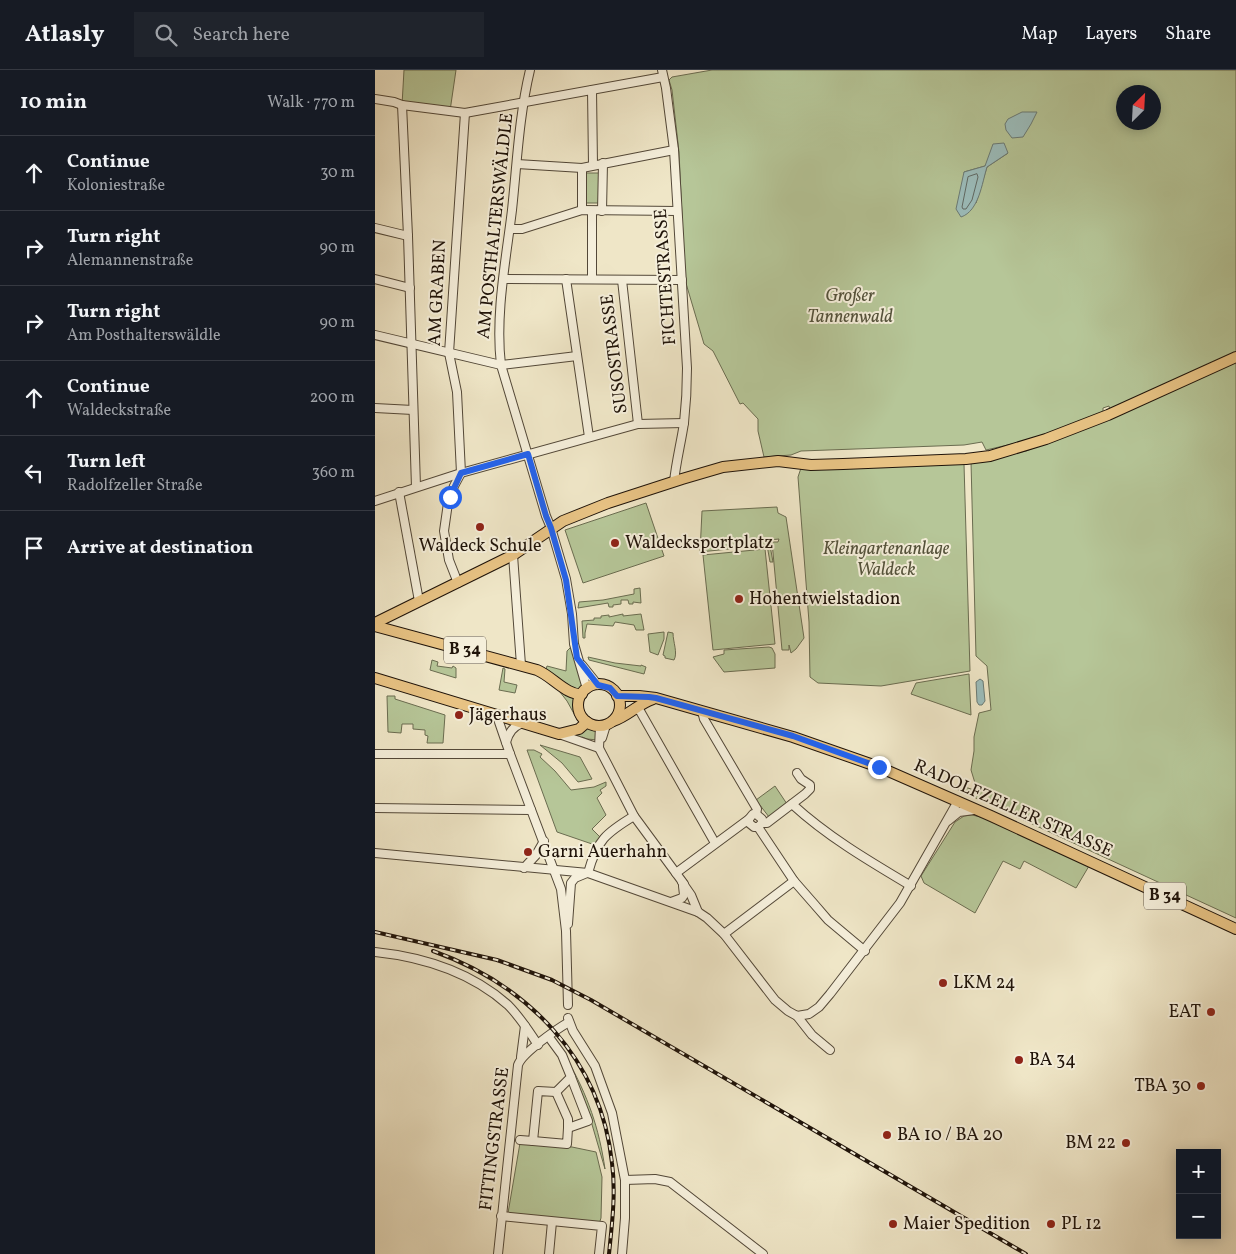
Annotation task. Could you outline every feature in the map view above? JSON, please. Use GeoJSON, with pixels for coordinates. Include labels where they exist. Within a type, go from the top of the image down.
{"type":"FeatureCollection","features":[{"type":"Feature","properties":{"kind":"main road"},"geometry":{"type":"LineString","coordinates":[[375,624],[513,555],[563,521],[608,503],[674,482],[723,467],[778,461],[811,465],[966,459],[990,456],[1046,439],[1107,415],[1236,357]]}},
{"type":"Feature","properties":{"kind":"main road"},"geometry":{"type":"LineString","coordinates":[[388,616],[389,630]]}},
{"type":"Feature","properties":{"kind":"main road","name":"B 34"},"geometry":{"type":"LineString","coordinates":[[375,624],[389,630],[521,665],[549,675],[572,694],[584,691]]}},
{"type":"Feature","properties":{"kind":"main road"},"geometry":{"type":"LineString","coordinates":[[375,678],[559,734],[579,729],[587,722]]}},
{"type":"Feature","properties":{"kind":"main road"},"geometry":{"type":"LineString","coordinates":[[598,685],[584,691],[578,706],[580,713],[587,722],[606,724],[621,718],[642,703],[656,698]]}},
{"type":"Feature","properties":{"kind":"main road","name":"B 34"},"geometry":{"type":"LineString","coordinates":[[598,685],[610,688],[617,696]]}},
{"type":"Feature","properties":{"kind":"main road"},"geometry":{"type":"LineString","coordinates":[[606,724],[619,711],[617,696]]}},
{"type":"Feature","properties":{"kind":"main road","name":"RADOLFZELLER STRASSE"},"geometry":{"type":"LineString","coordinates":[[617,696],[656,698],[793,736],[839,752],[977,809],[1236,929]]}},
{"type":"Feature","properties":{"kind":"street","name":"AM POSTHALTERSWÄLDLE"},"geometry":{"type":"LineString","coordinates":[[529,70],[504,279],[499,342],[501,365],[566,580],[577,658],[584,691]]}},
{"type":"Feature","properties":{"kind":"street"},"geometry":{"type":"LineString","coordinates":[[375,99],[395,102],[402,106],[465,113],[592,90],[662,74]]}},
{"type":"Feature","properties":{"kind":"street","name":"FICHTESTRASSE"},"geometry":{"type":"LineString","coordinates":[[662,74],[666,88],[674,150],[687,368],[684,423],[675,466],[674,482]]}},
{"type":"Feature","properties":{"kind":"street"},"geometry":{"type":"LineString","coordinates":[[592,90],[593,165]]}},
{"type":"Feature","properties":{"kind":"street"},"geometry":{"type":"LineString","coordinates":[[402,106],[409,236],[416,487]]}},
{"type":"Feature","properties":{"kind":"street","name":"AM GRABEN"},"geometry":{"type":"LineString","coordinates":[[461,473],[457,392],[449,354],[465,113]]}},
{"type":"Feature","properties":{"kind":"street"},"geometry":{"type":"LineString","coordinates":[[517,164],[582,168],[674,150]]}},
{"type":"Feature","properties":{"kind":"street"},"geometry":{"type":"LineString","coordinates":[[602,211],[603,163]]}},
{"type":"Feature","properties":{"kind":"street"},"geometry":{"type":"LineString","coordinates":[[582,168],[582,210]]}},
{"type":"Feature","properties":{"kind":"street"},"geometry":{"type":"LineString","coordinates":[[510,229],[535,225],[582,210],[677,211]]}},
{"type":"Feature","properties":{"kind":"street"},"geometry":{"type":"LineString","coordinates":[[592,211],[592,279]]}},
{"type":"Feature","properties":{"kind":"street"},"geometry":{"type":"LineString","coordinates":[[375,228],[409,236]]}},
{"type":"Feature","properties":{"kind":"street"},"geometry":{"type":"LineString","coordinates":[[375,279],[410,288]]}},
{"type":"Feature","properties":{"kind":"street"},"geometry":{"type":"LineString","coordinates":[[504,279],[681,280]]}},
{"type":"Feature","properties":{"kind":"street"},"geometry":{"type":"LineString","coordinates":[[566,279],[589,437]]}},
{"type":"Feature","properties":{"kind":"street","name":"SUSOSTRASSE"},"geometry":{"type":"LineString","coordinates":[[622,280],[638,424]]}},
{"type":"Feature","properties":{"kind":"street"},"geometry":{"type":"LineString","coordinates":[[375,335],[501,365],[577,356]]}},
{"type":"Feature","properties":{"kind":"street"},"geometry":{"type":"LineString","coordinates":[[375,408],[413,410]]}},
{"type":"Feature","properties":{"kind":"street"},"geometry":{"type":"LineString","coordinates":[[375,501],[461,473],[638,424],[684,423]]}},
{"type":"Feature","properties":{"kind":"street"},"geometry":{"type":"LineString","coordinates":[[458,582],[448,555],[444,523],[450,497],[461,473]]}},
{"type":"Feature","properties":{"kind":"street"},"geometry":{"type":"LineString","coordinates":[[399,492],[419,601]]}},
{"type":"Feature","properties":{"kind":"street"},"geometry":{"type":"LineString","coordinates":[[513,555],[521,665]]}},
{"type":"Feature","properties":{"kind":"street"},"geometry":{"type":"LineString","coordinates":[[577,658],[598,685]]}},
{"type":"Feature","properties":{"kind":"street"},"geometry":{"type":"LineString","coordinates":[[635,708],[640,711],[715,843]]}},
{"type":"Feature","properties":{"kind":"street"},"geometry":{"type":"LineString","coordinates":[[702,711],[703,719],[757,809],[751,826],[767,823],[810,789],[810,785],[801,779],[797,773]]}},
{"type":"Feature","properties":{"kind":"street"},"geometry":{"type":"LineString","coordinates":[[501,715],[499,722],[510,754],[561,889],[566,931],[568,1005]]}},
{"type":"Feature","properties":{"kind":"street"},"geometry":{"type":"LineString","coordinates":[[711,730],[716,715]]}},
{"type":"Feature","properties":{"kind":"street"},"geometry":{"type":"LineString","coordinates":[[506,742],[515,726],[522,723]]}},
{"type":"Feature","properties":{"kind":"street"},"geometry":{"type":"LineString","coordinates":[[599,748],[606,724]]}},
{"type":"Feature","properties":{"kind":"street"},"geometry":{"type":"LineString","coordinates":[[559,734],[599,748],[635,816],[691,895],[697,912]]}},
{"type":"Feature","properties":{"kind":"street"},"geometry":{"type":"LineString","coordinates":[[375,754],[510,754]]}},
{"type":"Feature","properties":{"kind":"street"},"geometry":{"type":"LineString","coordinates":[[797,1016],[809,1014],[819,1007],[865,951],[911,886],[958,801]]}},
{"type":"Feature","properties":{"kind":"street"},"geometry":{"type":"LineString","coordinates":[[792,804],[815,825],[844,845],[911,886]]}},
{"type":"Feature","properties":{"kind":"street"},"geometry":{"type":"LineString","coordinates":[[375,808],[531,810]]}},
{"type":"Feature","properties":{"kind":"street"},"geometry":{"type":"LineString","coordinates":[[947,822],[959,812],[977,809]]}},
{"type":"Feature","properties":{"kind":"street"},"geometry":{"type":"LineString","coordinates":[[588,873],[594,853],[601,841],[611,831],[635,816]]}},
{"type":"Feature","properties":{"kind":"street"},"geometry":{"type":"LineString","coordinates":[[676,873],[753,816]]}},
{"type":"Feature","properties":{"kind":"street"},"geometry":{"type":"LineString","coordinates":[[760,825],[794,881],[829,920],[865,951]]}},
{"type":"Feature","properties":{"kind":"street"},"geometry":{"type":"LineString","coordinates":[[524,868],[536,855],[544,841]]}},
{"type":"Feature","properties":{"kind":"street"},"geometry":{"type":"LineString","coordinates":[[375,853],[588,873],[671,902],[707,918]]}},
{"type":"Feature","properties":{"kind":"street"},"geometry":{"type":"LineString","coordinates":[[566,931],[570,914],[571,883],[575,878],[588,873]]}},
{"type":"Feature","properties":{"kind":"street"},"geometry":{"type":"LineString","coordinates":[[724,934],[794,881]]}},
{"type":"Feature","properties":{"kind":"street"},"geometry":{"type":"LineString","coordinates":[[671,902],[682,898],[684,895],[682,882]]}},
{"type":"Feature","properties":{"kind":"street"},"geometry":{"type":"LineString","coordinates":[[682,882],[707,918],[724,934],[775,1000],[797,1016],[812,1035],[830,1050]]}},
{"type":"Feature","properties":{"kind":"street"},"geometry":{"type":"LineString","coordinates":[[375,952],[415,958],[444,967],[471,979],[508,1005],[538,1045]]}},
{"type":"Feature","properties":{"kind":"street","name":"FITTINGSTRASSE"},"geometry":{"type":"LineString","coordinates":[[497,1254],[518,1065],[521,1057],[569,1020],[595,1066],[604,1090],[612,1113],[625,1180]]}},
{"type":"Feature","properties":{"kind":"street"},"geometry":{"type":"LineString","coordinates":[[521,1057],[525,1026]]}},
{"type":"Feature","properties":{"kind":"street"},"geometry":{"type":"LineString","coordinates":[[551,1040],[562,1055],[588,1121],[568,1128]]}},
{"type":"Feature","properties":{"kind":"street"},"geometry":{"type":"LineString","coordinates":[[533,1141],[538,1091],[556,1092],[571,1077]]}},
{"type":"Feature","properties":{"kind":"street"},"geometry":{"type":"LineString","coordinates":[[519,1140],[567,1144],[567,1119],[556,1092]]}},
{"type":"Feature","properties":{"kind":"street"},"geometry":{"type":"LineString","coordinates":[[622,1254],[625,1218],[625,1180],[655,1179],[671,1182],[763,1254]]}},
{"type":"Feature","properties":{"kind":"street"},"geometry":{"type":"LineString","coordinates":[[501,1216],[602,1226],[599,1254]]}},
{"type":"Feature","properties":{"kind":"street"},"geometry":{"type":"LineString","coordinates":[[549,1254],[553,1222]]}},
{"type":"Feature","properties":{"kind":"green space"},"geometry":{"type":"Polygon","coordinates":[[[404,70],[456,70],[450,111],[402,105],[404,70]]]}},
{"type":"Feature","properties":{"kind":"green space","name":"Großer Tannenwald"},"geometry":{"type":"Polygon","coordinates":[[[712,70],[1236,70],[1236,352],[1110,411],[1109,406],[1103,408],[1103,414],[1025,441],[986,450],[982,442],[964,445],[801,451],[791,455],[764,457],[758,431],[758,419],[743,403],[740,404],[713,351],[704,344],[685,280],[679,152],[672,90],[669,80],[672,77],[712,70]],[[1008,153],[985,166],[964,172],[976,203],[987,167],[1008,153]]]}},
{"type":"Feature","properties":{"kind":"green space"},"geometry":{"type":"Polygon","coordinates":[[[586,173],[599,173],[600,203],[585,203],[586,173]]]}},
{"type":"Feature","properties":{"kind":"green space"},"geometry":{"type":"Polygon","coordinates":[[[1236,361],[1236,918],[952,787],[959,785],[974,790],[975,783],[971,770],[974,737],[979,713],[991,710],[987,666],[976,656],[971,462],[1026,451],[1105,420],[1236,361]]]}},
{"type":"Feature","properties":{"kind":"green space","name":"Kleingartenanlage Waldeck"},"geometry":{"type":"Polygon","coordinates":[[[964,464],[970,671],[881,686],[818,683],[810,677],[809,622],[798,477],[801,468],[964,464]]]}},
{"type":"Feature","properties":{"kind":"green space","name":"Waldecksportplatz"},"geometry":{"type":"Polygon","coordinates":[[[646,503],[664,556],[583,583],[565,530],[646,503]]]}},
{"type":"Feature","properties":{"kind":"green space"},"geometry":{"type":"Polygon","coordinates":[[[777,507],[778,513],[786,517],[804,638],[791,653],[789,645],[789,650],[782,650],[772,542],[778,542],[779,539],[769,540],[773,562],[770,562],[767,545],[700,552],[702,511],[777,507]]]}},
{"type":"Feature","properties":{"kind":"green space","name":"Hohentwielstadion"},"geometry":{"type":"Polygon","coordinates":[[[765,549],[775,644],[713,650],[703,555],[765,549]]]}},
{"type":"Feature","properties":{"kind":"green space"},"geometry":{"type":"Polygon","coordinates":[[[640,588],[641,603],[633,602],[633,604],[629,604],[628,600],[621,600],[621,604],[613,605],[613,607],[609,607],[608,603],[578,608],[579,602],[634,594],[634,589],[640,588]]]}},
{"type":"Feature","properties":{"kind":"green space"},"geometry":{"type":"Polygon","coordinates":[[[623,614],[623,616],[641,614],[644,630],[636,630],[634,625],[615,622],[613,626],[587,624],[585,638],[583,638],[582,621],[594,620],[594,618],[601,618],[601,616],[609,615],[609,617],[623,614]]]}},
{"type":"Feature","properties":{"kind":"green space"},"geometry":{"type":"Polygon","coordinates":[[[664,632],[664,639],[658,655],[650,652],[648,634],[664,632]]]}},
{"type":"Feature","properties":{"kind":"green space"},"geometry":{"type":"Polygon","coordinates":[[[668,632],[673,633],[674,660],[665,658],[663,655],[668,632]]]}},
{"type":"Feature","properties":{"kind":"green space"},"geometry":{"type":"Polygon","coordinates":[[[574,644],[577,658],[598,685],[587,689],[583,693],[579,707],[583,718],[578,721],[567,701],[545,673],[547,666],[566,671],[567,651],[574,644]]]}},
{"type":"Feature","properties":{"kind":"green space"},"geometry":{"type":"Polygon","coordinates":[[[772,648],[775,654],[775,668],[724,672],[713,657],[724,654],[724,650],[772,648]]]}},
{"type":"Feature","properties":{"kind":"green space"},"geometry":{"type":"Polygon","coordinates":[[[588,657],[646,667],[644,674],[589,660],[588,657]]]}},
{"type":"Feature","properties":{"kind":"green space"},"geometry":{"type":"Polygon","coordinates":[[[432,660],[438,662],[437,666],[452,668],[453,666],[456,668],[456,678],[430,670],[432,660]]]}},
{"type":"Feature","properties":{"kind":"green space"},"geometry":{"type":"Polygon","coordinates":[[[503,668],[505,669],[504,682],[517,685],[515,693],[499,690],[503,668]]]}},
{"type":"Feature","properties":{"kind":"green space"},"geometry":{"type":"Polygon","coordinates":[[[969,674],[971,715],[911,694],[916,683],[969,674]]]}},
{"type":"Feature","properties":{"kind":"green space"},"geometry":{"type":"Polygon","coordinates":[[[387,696],[395,696],[395,699],[445,715],[443,743],[427,743],[428,736],[425,735],[425,730],[413,729],[413,724],[402,724],[401,733],[388,732],[387,696]]]}},
{"type":"Feature","properties":{"kind":"green space"},"geometry":{"type":"Polygon","coordinates":[[[587,722],[600,726],[598,740],[582,737],[580,741],[569,733],[587,722]]]}},
{"type":"Feature","properties":{"kind":"green space"},"geometry":{"type":"Polygon","coordinates":[[[540,745],[580,757],[592,779],[578,782],[562,763],[540,745]]]}},
{"type":"Feature","properties":{"kind":"green space"},"geometry":{"type":"Polygon","coordinates":[[[527,750],[534,750],[542,754],[540,757],[571,790],[594,787],[606,782],[606,786],[600,790],[602,793],[597,798],[606,815],[592,829],[600,837],[595,845],[557,832],[527,750]]]}},
{"type":"Feature","properties":{"kind":"green space"},"geometry":{"type":"Polygon","coordinates":[[[775,786],[787,804],[769,817],[756,800],[775,786]]]}},
{"type":"Feature","properties":{"kind":"green space"},"geometry":{"type":"Polygon","coordinates":[[[972,815],[985,818],[1089,866],[1076,888],[1024,861],[1020,869],[1003,861],[975,913],[924,883],[921,876],[955,822],[964,816],[972,815]]]}},
{"type":"Feature","properties":{"kind":"green space"},"geometry":{"type":"Polygon","coordinates":[[[567,1059],[592,1112],[605,1169],[591,1121],[567,1059]]]}},
{"type":"Feature","properties":{"kind":"green space"},"geometry":{"type":"Polygon","coordinates":[[[520,1143],[572,1147],[596,1152],[602,1177],[601,1218],[599,1224],[508,1213],[520,1143]]]}},
{"type":"Feature","properties":{"kind":"water"},"geometry":{"type":"Polygon","coordinates":[[[1022,112],[1037,112],[1023,137],[1012,138],[1006,130],[1005,124],[1008,119],[1022,112]]]}},
{"type":"Feature","properties":{"kind":"water"},"geometry":{"type":"Polygon","coordinates":[[[1004,143],[1008,153],[987,167],[976,203],[967,214],[961,217],[956,209],[964,172],[985,166],[993,144],[1004,143]]]}},
{"type":"Feature","properties":{"kind":"water"},"geometry":{"type":"Polygon","coordinates":[[[980,679],[983,681],[985,701],[982,705],[979,705],[977,702],[976,682],[980,679]]]}},
{"type":"Feature","properties":{"kind":"railway"},"geometry":{"type":"LineString","coordinates":[[375,932],[497,960],[552,980],[591,1000],[1026,1254]]}},
{"type":"Feature","properties":{"kind":"railway"},"geometry":{"type":"LineString","coordinates":[[433,951],[468,966],[500,984],[528,1006],[554,1031],[576,1059],[593,1091],[605,1125],[612,1163],[614,1197],[609,1254]]}},
{"type":"Feature","properties":{"kind":"place","name":"Waldeck Schule"},"geometry":{"type":"Point","coordinates":[480,527]}},
{"type":"Feature","properties":{"kind":"place","name":"Waldecksportplatz"},"geometry":{"type":"Point","coordinates":[615,543]}},
{"type":"Feature","properties":{"kind":"place","name":"Hohentwielstadion"},"geometry":{"type":"Point","coordinates":[739,599]}},
{"type":"Feature","properties":{"kind":"place","name":"Jägerhaus"},"geometry":{"type":"Point","coordinates":[459,715]}},
{"type":"Feature","properties":{"kind":"place","name":"Garni Auerhahn"},"geometry":{"type":"Point","coordinates":[528,852]}},
{"type":"Feature","properties":{"kind":"place","name":"LKM 24"},"geometry":{"type":"Point","coordinates":[943,983]}},
{"type":"Feature","properties":{"kind":"place","name":"EAT"},"geometry":{"type":"Point","coordinates":[1211,1012]}},
{"type":"Feature","properties":{"kind":"place","name":"BA 34"},"geometry":{"type":"Point","coordinates":[1019,1060]}},
{"type":"Feature","properties":{"kind":"place","name":"TBA 30"},"geometry":{"type":"Point","coordinates":[1201,1086]}},
{"type":"Feature","properties":{"kind":"place","name":"BA 10 / BA 20"},"geometry":{"type":"Point","coordinates":[887,1135]}},
{"type":"Feature","properties":{"kind":"place","name":"BM 22"},"geometry":{"type":"Point","coordinates":[1126,1143]}},
{"type":"Feature","properties":{"kind":"place","name":"Maier Spedition"},"geometry":{"type":"Point","coordinates":[893,1224]}},
{"type":"Feature","properties":{"kind":"place","name":"PL 12"},"geometry":{"type":"Point","coordinates":[1051,1224]}},
{"type":"Feature","properties":{"kind":"route"},"geometry":{"type":"LineString","coordinates":[[450,497],[461,473],[528,454],[566,580],[577,658],[598,685],[610,688],[617,696],[656,698],[793,736],[879,767]]}}]}
